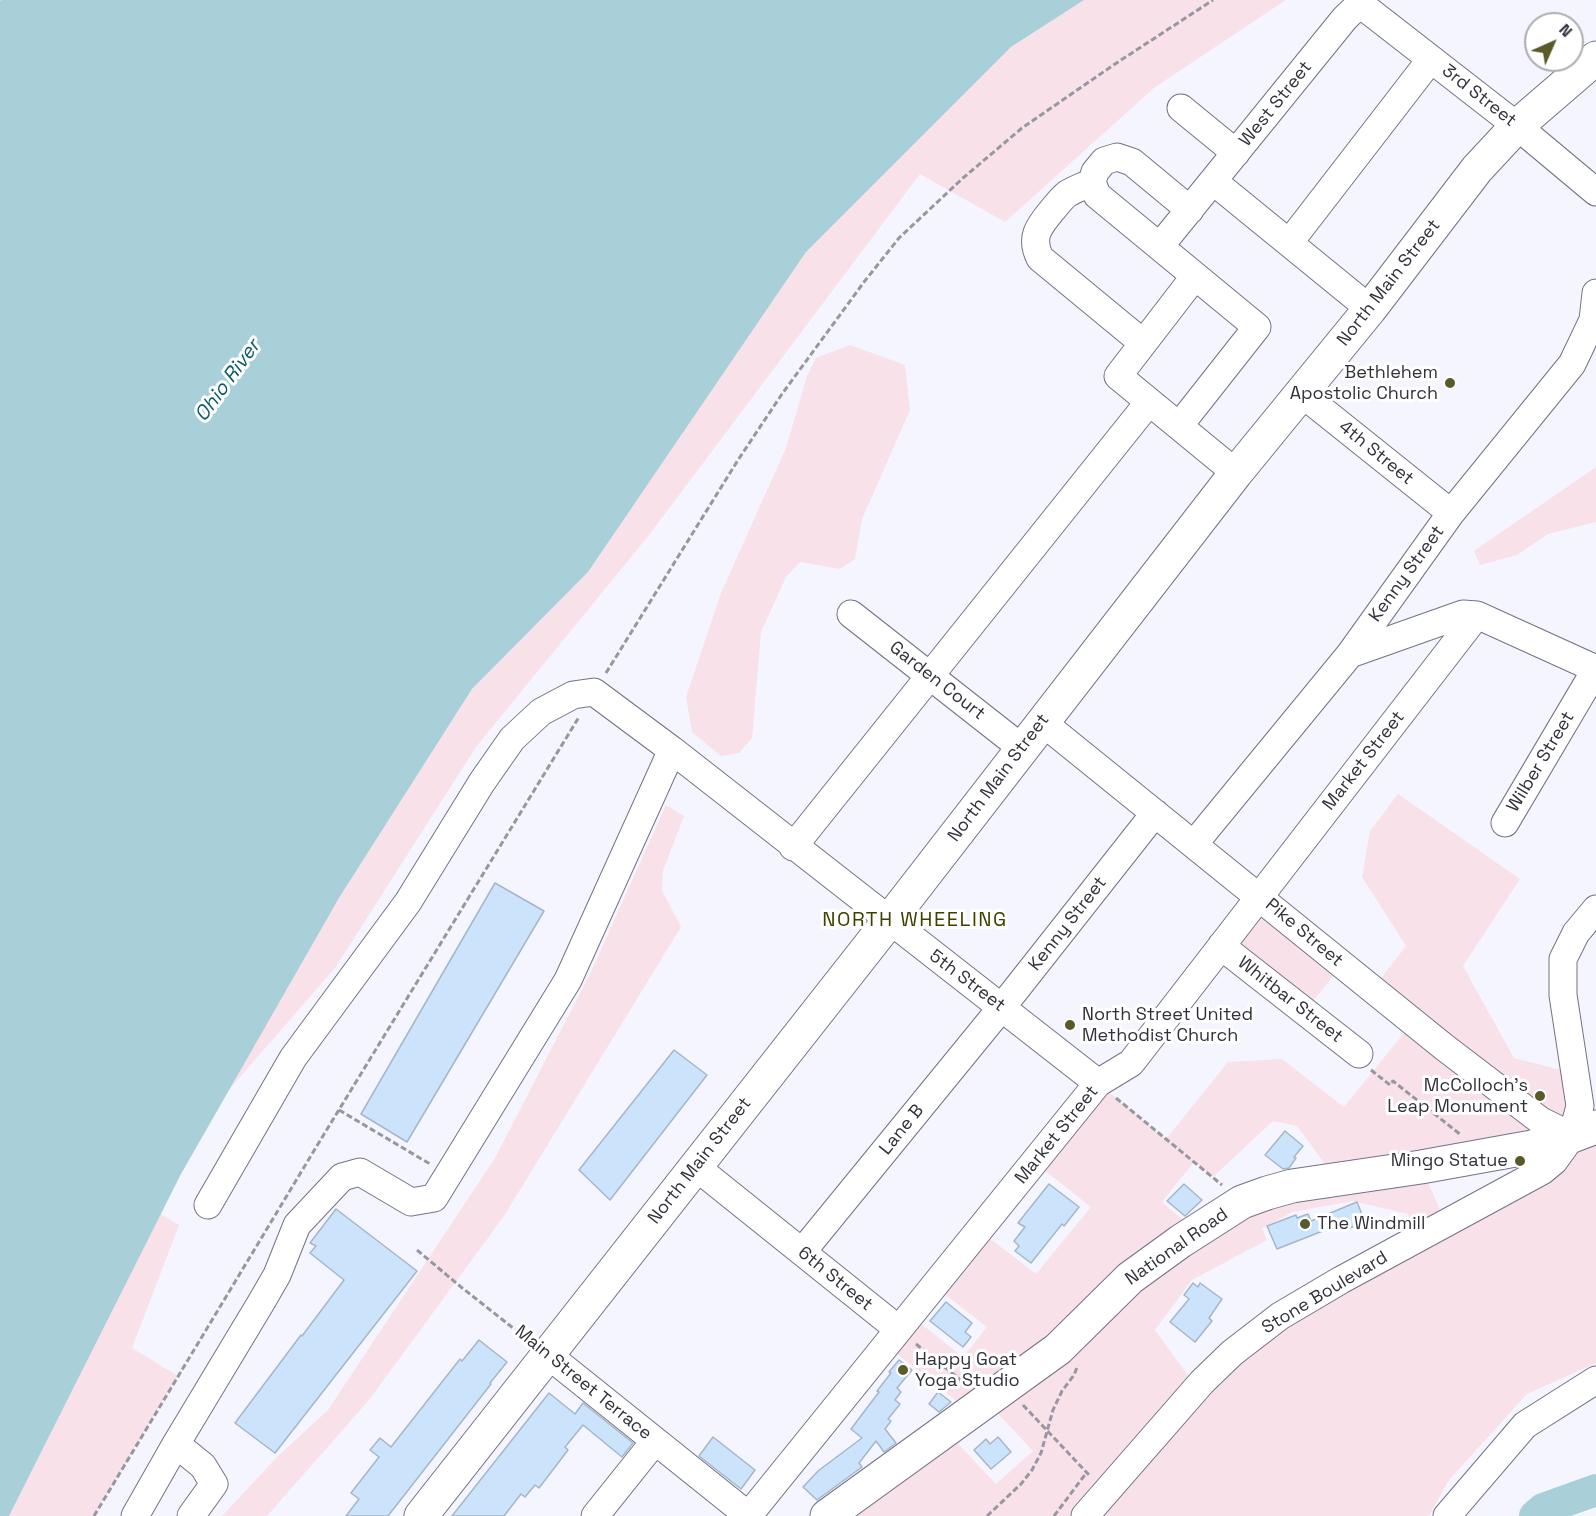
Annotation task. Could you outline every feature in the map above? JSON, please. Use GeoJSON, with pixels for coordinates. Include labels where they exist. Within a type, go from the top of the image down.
{"type":"FeatureCollection","features":[{"type":"Feature","properties":{"kind":"main road","name":"North Main Street"},"geometry":{"type":"LineString","coordinates":[[421,1516],[889,921],[1236,473],[1370,309],[1477,169],[1517,126],[1596,58]]}},
{"type":"Feature","properties":{"kind":"main road","name":"National Road"},"geometry":{"type":"LineString","coordinates":[[827,1516],[1058,1349],[1130,1278],[1181,1241],[1242,1202],[1292,1186],[1443,1163],[1532,1146],[1584,1132]]}},
{"type":"Feature","properties":{"kind":"street","name":"3rd Street"},"geometry":{"type":"LineString","coordinates":[[1362,2],[1596,192]]}},
{"type":"Feature","properties":{"kind":"street","name":"West Street"},"geometry":{"type":"LineString","coordinates":[[1160,246],[1345,18],[1362,2]]}},
{"type":"Feature","properties":{"kind":"street"},"geometry":{"type":"LineString","coordinates":[[1289,243],[1431,59]]}},
{"type":"Feature","properties":{"kind":"street"},"geometry":{"type":"LineString","coordinates":[[1181,108],[1236,153]]}},
{"type":"Feature","properties":{"kind":"street"},"geometry":{"type":"LineString","coordinates":[[1179,426],[1257,327],[1096,195],[1092,182],[1095,172],[1104,161],[1116,157],[1132,162],[1190,210]]}},
{"type":"Feature","properties":{"kind":"street"},"geometry":{"type":"LineString","coordinates":[[1213,181],[1370,309]]}},
{"type":"Feature","properties":{"kind":"street"},"geometry":{"type":"LineString","coordinates":[[1092,182],[1064,196],[1041,224],[1036,236],[1035,248],[1040,258],[1143,343]]}},
{"type":"Feature","properties":{"kind":"street"},"geometry":{"type":"LineString","coordinates":[[1195,276],[1118,376],[1236,473]]}},
{"type":"Feature","properties":{"kind":"street","name":"Kenny Street"},"geometry":{"type":"LineString","coordinates":[[1194,844],[1350,654],[1450,513],[1572,364],[1593,320],[1596,293]]}},
{"type":"Feature","properties":{"kind":"street","name":"4th Street"},"geometry":{"type":"LineString","coordinates":[[1301,393],[1450,513]]}},
{"type":"Feature","properties":{"kind":"street"},"geometry":{"type":"LineString","coordinates":[[793,846],[1149,402]]}},
{"type":"Feature","properties":{"kind":"street","name":"Garden Court"},"geometry":{"type":"LineString","coordinates":[[851,614],[1023,748]]}},
{"type":"Feature","properties":{"kind":"street"},"geometry":{"type":"LineString","coordinates":[[1350,654],[1463,614],[1476,615],[1596,669]]}},
{"type":"Feature","properties":{"kind":"street","name":"Market Street"},"geometry":{"type":"LineString","coordinates":[[748,1516],[1098,1083],[1131,1063],[1476,615]]}},
{"type":"Feature","properties":{"kind":"street","name":"Wilber Street"},"geometry":{"type":"LineString","coordinates":[[1505,823],[1596,669]]}},
{"type":"Feature","properties":{"kind":"street","name":"5th Street"},"geometry":{"type":"LineString","coordinates":[[208,1205],[293,1058],[408,902],[482,782],[512,739],[541,712],[573,695],[594,692],[672,750],[1098,1083]]}},
{"type":"Feature","properties":{"kind":"street","name":"Pike Street"},"geometry":{"type":"LineString","coordinates":[[1042,722],[1443,1047],[1541,1122],[1584,1132]]}},
{"type":"Feature","properties":{"kind":"street"},"geometry":{"type":"LineString","coordinates":[[135,1516],[277,1275],[297,1225],[342,1177],[360,1172],[411,1202],[434,1198],[568,980],[672,750]]}},
{"type":"Feature","properties":{"kind":"street","name":"Kenny Street"},"geometry":{"type":"LineString","coordinates":[[1002,1007],[1155,813]]}},
{"type":"Feature","properties":{"kind":"street"},"geometry":{"type":"LineString","coordinates":[[1584,1132],[1563,995],[1563,959],[1576,933],[1596,909]]}},
{"type":"Feature","properties":{"kind":"street","name":"Whitbar Street"},"geometry":{"type":"LineString","coordinates":[[1221,946],[1362,1060]]}},
{"type":"Feature","properties":{"kind":"street","name":"Lane B"},"geometry":{"type":"LineString","coordinates":[[802,1252],[1002,1007]]}},
{"type":"Feature","properties":{"kind":"street","name":"Stone Boulevard"},"geometry":{"type":"LineString","coordinates":[[1085,1516],[1202,1382],[1232,1353],[1280,1316],[1341,1280],[1542,1171],[1584,1132]]}},
{"type":"Feature","properties":{"kind":"street","name":"6th Street"},"geometry":{"type":"LineString","coordinates":[[696,1167],[898,1329]]}},
{"type":"Feature","properties":{"kind":"street","name":"Main Street Terrace"},"geometry":{"type":"LineString","coordinates":[[548,1355],[748,1516]]}},
{"type":"Feature","properties":{"kind":"street"},"geometry":{"type":"LineString","coordinates":[[1447,1516],[1525,1425],[1596,1380]]}},
{"type":"Feature","properties":{"kind":"street"},"geometry":{"type":"LineString","coordinates":[[595,1516],[655,1441]]}},
{"type":"Feature","properties":{"kind":"street"},"geometry":{"type":"LineString","coordinates":[[176,1444],[202,1466],[214,1484],[191,1516]]}},
{"type":"Feature","properties":{"kind":"path"},"geometry":{"type":"LineString","coordinates":[[1362,1060],[1390,1085],[1393,1081],[1464,1137]]}},
{"type":"Feature","properties":{"kind":"path"},"geometry":{"type":"LineString","coordinates":[[1098,1083],[1222,1185]]}},
{"type":"Feature","properties":{"kind":"path"},"geometry":{"type":"LineString","coordinates":[[339,1110],[448,1175]]}},
{"type":"Feature","properties":{"kind":"path","name":"Main Street Terrace"},"geometry":{"type":"LineString","coordinates":[[417,1250],[548,1355]]}},
{"type":"Feature","properties":{"kind":"path"},"geometry":{"type":"LineString","coordinates":[[898,1329],[967,1385]]}},
{"type":"Feature","properties":{"kind":"path"},"geometry":{"type":"LineString","coordinates":[[987,1516],[1022,1484],[1041,1453],[1053,1410],[1062,1391],[1077,1370],[1076,1356],[1064,1342]]}},
{"type":"Feature","properties":{"kind":"path"},"geometry":{"type":"LineString","coordinates":[[1017,1400],[1090,1476]]}},
{"type":"Feature","properties":{"kind":"path"},"geometry":{"type":"LineString","coordinates":[[1054,1516],[1087,1472]]}},
{"type":"Feature","properties":{"kind":"shaded area"},"geometry":{"type":"Polygon","coordinates":[[[1084,0],[1286,0],[1154,88],[1005,222],[920,174],[649,535],[476,747],[335,968],[227,1092],[339,898],[472,689],[588,572],[806,252],[1011,47],[1084,0]]]}},
{"type":"Feature","properties":{"kind":"shaded area"},"geometry":{"type":"Polygon","coordinates":[[[850,345],[905,365],[910,410],[862,519],[855,559],[840,569],[800,562],[786,577],[761,632],[752,738],[739,753],[721,756],[692,732],[686,697],[721,593],[786,448],[807,376],[816,358],[850,345]]]}},
{"type":"Feature","properties":{"kind":"shaded area"},"geometry":{"type":"Polygon","coordinates":[[[1596,467],[1596,522],[1548,534],[1517,555],[1480,565],[1474,551],[1596,467]]]}},
{"type":"Feature","properties":{"kind":"shaded area"},"geometry":{"type":"Polygon","coordinates":[[[1398,794],[1520,879],[1463,966],[1514,1058],[1561,1070],[1565,1116],[1541,1121],[1596,1127],[1596,1363],[1527,1394],[1449,1480],[1429,1516],[834,1516],[945,1430],[996,1484],[1033,1451],[986,1401],[970,1412],[886,1345],[910,1315],[963,1357],[987,1327],[934,1286],[979,1230],[1036,1274],[1091,1207],[1034,1162],[1098,1083],[1166,1139],[1228,1062],[1282,1059],[1344,1107],[1413,1022],[1372,990],[1406,946],[1362,877],[1370,831],[1398,794]],[[1273,1121],[1213,1177],[1194,1162],[1162,1202],[1196,1231],[1336,1179],[1297,1126],[1273,1121]],[[1554,1161],[1421,1167],[1446,1223],[1554,1161]],[[1353,1201],[1293,1212],[1262,1228],[1267,1240],[1192,1280],[1155,1330],[1197,1388],[1420,1237],[1408,1214],[1353,1201]]]}},
{"type":"Feature","properties":{"kind":"shaded area"},"geometry":{"type":"Polygon","coordinates":[[[666,805],[684,816],[663,871],[662,890],[681,927],[504,1216],[369,1400],[267,1516],[222,1516],[277,1457],[328,1410],[495,1158],[591,972],[666,805]]]}},
{"type":"Feature","properties":{"kind":"shaded area"},"geometry":{"type":"Polygon","coordinates":[[[1259,896],[1342,965],[1305,1011],[1221,946],[1259,896]]]}},
{"type":"Feature","properties":{"kind":"shaded area"},"geometry":{"type":"Polygon","coordinates":[[[160,1214],[179,1225],[132,1348],[178,1376],[94,1516],[9,1516],[160,1214]]]}},
{"type":"Feature","properties":{"kind":"water","name":"Ohio River"},"geometry":{"type":"Polygon","coordinates":[[[1,0],[1084,0],[1011,47],[806,252],[588,572],[472,689],[339,898],[181,1174],[9,1516],[0,1516],[1,0]]]}},
{"type":"Feature","properties":{"kind":"building"},"geometry":{"type":"Polygon","coordinates":[[[495,883],[544,911],[407,1142],[361,1114],[495,883]]]}},
{"type":"Feature","properties":{"kind":"building"},"geometry":{"type":"Polygon","coordinates":[[[674,1050],[707,1075],[610,1200],[579,1170],[674,1050]]]}},
{"type":"Feature","properties":{"kind":"building"},"geometry":{"type":"Polygon","coordinates":[[[1285,1131],[1303,1146],[1289,1168],[1283,1169],[1265,1155],[1285,1131]]]}},
{"type":"Feature","properties":{"kind":"building"},"geometry":{"type":"Polygon","coordinates":[[[1049,1184],[1079,1207],[1064,1226],[1062,1224],[1031,1263],[1015,1251],[1019,1246],[1014,1241],[1025,1227],[1018,1223],[1049,1184]]]}},
{"type":"Feature","properties":{"kind":"building"},"geometry":{"type":"Polygon","coordinates":[[[1184,1184],[1202,1200],[1185,1216],[1167,1201],[1184,1184]]]}},
{"type":"Feature","properties":{"kind":"building","name":"The Windmill"},"geometry":{"type":"Polygon","coordinates":[[[1357,1202],[1365,1222],[1345,1230],[1343,1223],[1277,1249],[1267,1226],[1296,1215],[1297,1218],[1308,1214],[1311,1221],[1357,1202]]]}},
{"type":"Feature","properties":{"kind":"building"},"geometry":{"type":"Polygon","coordinates":[[[336,1209],[417,1271],[275,1453],[235,1423],[344,1280],[310,1253],[316,1246],[310,1243],[336,1209]]]}},
{"type":"Feature","properties":{"kind":"building"},"geometry":{"type":"Polygon","coordinates":[[[1193,1283],[1198,1287],[1200,1283],[1222,1299],[1209,1318],[1212,1321],[1195,1342],[1170,1322],[1189,1299],[1184,1295],[1193,1283]]]}},
{"type":"Feature","properties":{"kind":"building"},"geometry":{"type":"Polygon","coordinates":[[[946,1302],[972,1323],[965,1332],[971,1337],[963,1347],[930,1321],[946,1302]]]}},
{"type":"Feature","properties":{"kind":"building"},"geometry":{"type":"Polygon","coordinates":[[[479,1340],[507,1362],[491,1384],[388,1516],[346,1516],[359,1499],[351,1493],[379,1457],[370,1450],[380,1438],[391,1447],[460,1359],[462,1361],[479,1340]]]}},
{"type":"Feature","properties":{"kind":"building"},"geometry":{"type":"Polygon","coordinates":[[[899,1360],[912,1370],[897,1388],[901,1392],[895,1400],[900,1404],[888,1419],[891,1421],[885,1429],[896,1443],[884,1452],[876,1441],[859,1463],[862,1467],[817,1500],[803,1487],[818,1471],[862,1438],[851,1429],[879,1392],[877,1391],[899,1360]]]}},
{"type":"Feature","properties":{"kind":"building"},"geometry":{"type":"Polygon","coordinates":[[[938,1392],[951,1402],[939,1412],[929,1404],[938,1392]]]}},
{"type":"Feature","properties":{"kind":"building"},"geometry":{"type":"Polygon","coordinates":[[[549,1393],[575,1414],[583,1403],[633,1443],[622,1457],[583,1425],[565,1447],[568,1450],[539,1488],[535,1485],[525,1497],[521,1494],[504,1516],[452,1516],[549,1393]]]}},
{"type":"Feature","properties":{"kind":"building"},"geometry":{"type":"Polygon","coordinates":[[[713,1437],[755,1470],[741,1489],[699,1456],[713,1437]]]}},
{"type":"Feature","properties":{"kind":"building"},"geometry":{"type":"Polygon","coordinates":[[[998,1437],[1011,1452],[991,1469],[974,1450],[986,1439],[990,1444],[998,1437]]]}},
{"type":"Feature","properties":{"kind":"waterway"},"geometry":{"type":"LineString","coordinates":[[1535,1516],[1543,1509],[1596,1490]]}},
{"type":"Feature","properties":{"kind":"place","name":"Bethlehem Apostolic Church"},"geometry":{"type":"Point","coordinates":[1450,383]}},
{"type":"Feature","properties":{"kind":"place","name":"North Street United Methodist Church"},"geometry":{"type":"Point","coordinates":[1070,1025]}},
{"type":"Feature","properties":{"kind":"place","name":"McColloch’s Leap Monument"},"geometry":{"type":"Point","coordinates":[1540,1096]}},
{"type":"Feature","properties":{"kind":"place","name":"Mingo Statue"},"geometry":{"type":"Point","coordinates":[1520,1161]}},
{"type":"Feature","properties":{"kind":"place","name":"The Windmill"},"geometry":{"type":"Point","coordinates":[1305,1224]}},
{"type":"Feature","properties":{"kind":"place","name":"Happy Goat Yoga Studio"},"geometry":{"type":"Point","coordinates":[903,1370]}},
{"type":"Feature","properties":{"kind":"district","name":"NORTH WHEELING"},"geometry":{"type":"Point","coordinates":[915,921]}}]}
